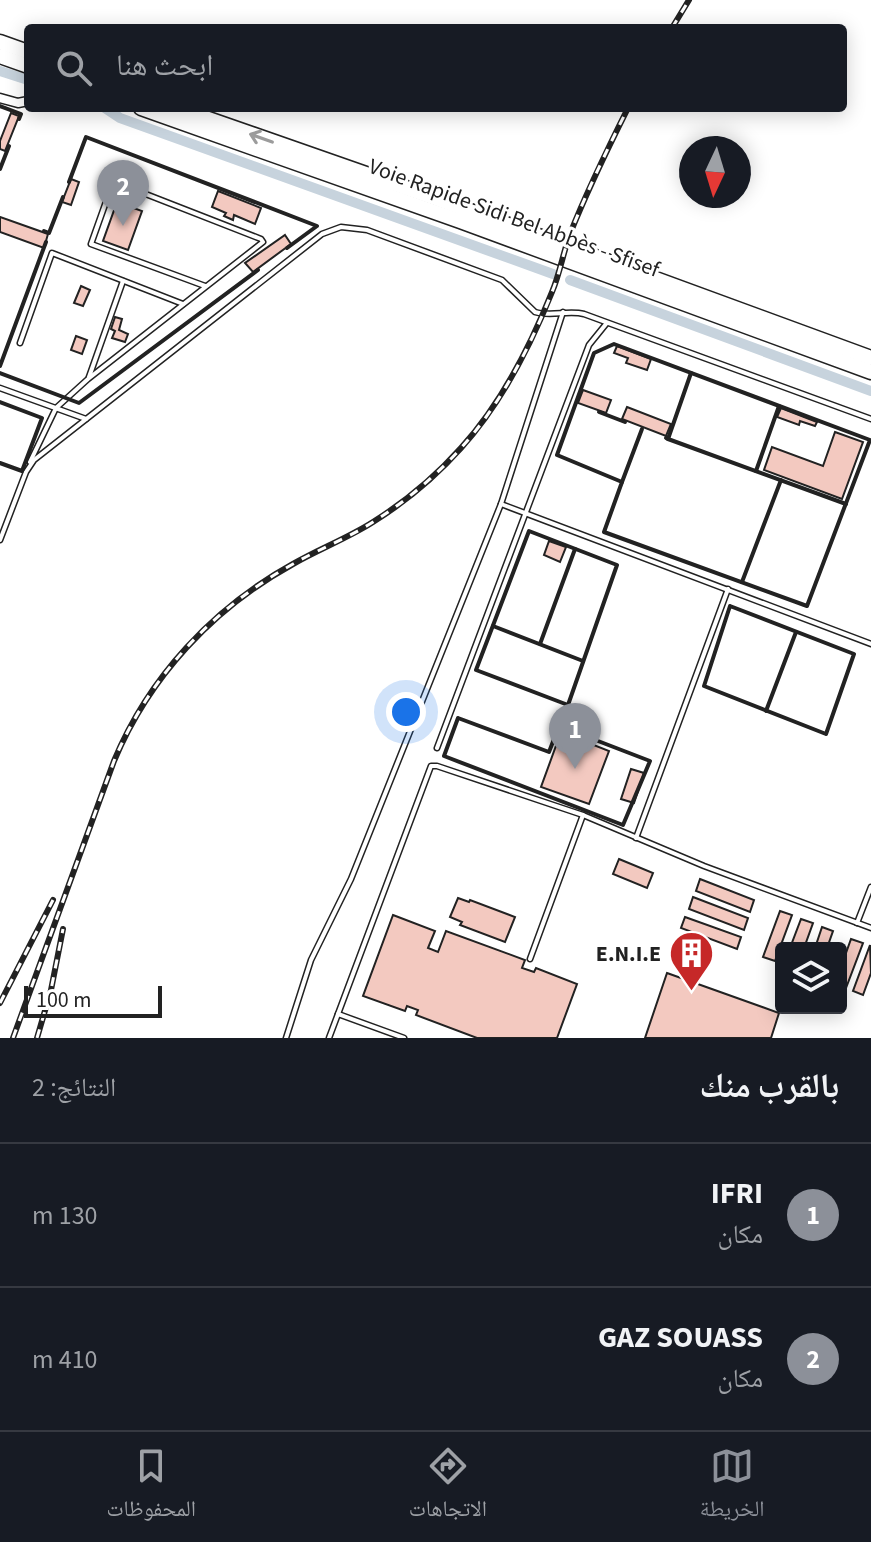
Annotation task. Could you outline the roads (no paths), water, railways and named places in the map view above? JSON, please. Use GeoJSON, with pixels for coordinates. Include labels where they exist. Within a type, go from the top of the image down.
{"type":"FeatureCollection","features":[{"type":"Feature","properties":{"kind":"highway"},"geometry":{"type":"LineString","coordinates":[[0,42],[24,51]]}},
{"type":"Feature","properties":{"kind":"highway"},"geometry":{"type":"LineString","coordinates":[[0,56],[24,65]]}},
{"type":"Feature","properties":{"kind":"highway","name":"Voie Rapide Sidi Bel Abbès - Sfisef"},"geometry":{"type":"LineString","coordinates":[[152,112],[871,372]]}},
{"type":"Feature","properties":{"kind":"highway","name":"Voie Rapide Sidi Bel Abbès - Sfisef"},"geometry":{"type":"LineString","coordinates":[[188,112],[432,197],[871,358]]}},
{"type":"Feature","properties":{"kind":"street"},"geometry":{"type":"LineString","coordinates":[[0,98],[24,102]]}},
{"type":"Feature","properties":{"kind":"lane"},"geometry":{"type":"LineString","coordinates":[[0,540],[26,472],[56,408],[88,379],[261,245],[262,240],[120,184],[112,185],[91,244],[205,286]]}},
{"type":"Feature","properties":{"kind":"lane"},"geometry":{"type":"LineString","coordinates":[[26,472],[34,460],[322,234],[341,227],[367,230],[502,280],[535,312],[584,314],[871,419]]}},
{"type":"Feature","properties":{"kind":"lane"},"geometry":{"type":"LineString","coordinates":[[20,343],[52,253],[183,304]]}},
{"type":"Feature","properties":{"kind":"lane"},"geometry":{"type":"LineString","coordinates":[[88,379],[123,281]]}},
{"type":"Feature","properties":{"kind":"lane"},"geometry":{"type":"LineString","coordinates":[[286,1038],[311,960],[351,879],[501,504],[563,312]]}},
{"type":"Feature","properties":{"kind":"lane"},"geometry":{"type":"LineString","coordinates":[[437,748],[589,345],[607,323]]}},
{"type":"Feature","properties":{"kind":"lane"},"geometry":{"type":"LineString","coordinates":[[0,388],[86,419]]}},
{"type":"Feature","properties":{"kind":"lane"},"geometry":{"type":"LineString","coordinates":[[501,504],[871,644]]}},
{"type":"Feature","properties":{"kind":"lane"},"geometry":{"type":"LineString","coordinates":[[636,838],[728,589]]}},
{"type":"Feature","properties":{"kind":"lane"},"geometry":{"type":"LineString","coordinates":[[329,1038],[431,766],[583,815],[871,928]]}},
{"type":"Feature","properties":{"kind":"lane"},"geometry":{"type":"LineString","coordinates":[[530,959],[583,815]]}},
{"type":"Feature","properties":{"kind":"lane"},"geometry":{"type":"LineString","coordinates":[[857,923],[871,887]]}},
{"type":"Feature","properties":{"kind":"lane"},"geometry":{"type":"LineString","coordinates":[[338,1014],[404,1038]]}},
{"type":"Feature","properties":{"kind":"waterway"},"geometry":{"type":"LineString","coordinates":[[0,71],[24,79]]}},
{"type":"Feature","properties":{"kind":"waterway"},"geometry":{"type":"LineString","coordinates":[[111,112],[120,118],[553,274]]}},
{"type":"Feature","properties":{"kind":"waterway"},"geometry":{"type":"LineString","coordinates":[[570,280],[871,391]]}},
{"type":"Feature","properties":{"kind":"railway"},"geometry":{"type":"LineString","coordinates":[[674,24],[689,0]]}},
{"type":"Feature","properties":{"kind":"railway"},"geometry":{"type":"LineString","coordinates":[[13,1038],[114,761],[145,701],[187,648],[236,602],[293,564],[363,528],[397,506],[441,469],[475,431],[502,394],[534,333],[555,285],[577,218],[626,112]]}},
{"type":"Feature","properties":{"kind":"railway"},"geometry":{"type":"LineString","coordinates":[[0,1003],[53,900]]}},
{"type":"Feature","properties":{"kind":"railway"},"geometry":{"type":"LineString","coordinates":[[37,1038],[51,990],[63,929]]}},
{"type":"Feature","properties":{"kind":"place","name":"GAZ SOUASS"},"geometry":{"type":"Point","coordinates":[123,226]}},
{"type":"Feature","properties":{"kind":"place","name":"IFRI"},"geometry":{"type":"Point","coordinates":[575,769]}},
{"type":"Feature","properties":{"kind":"place","name":"E.N.I.E"},"geometry":{"type":"Point","coordinates":[692,993]}}]}
